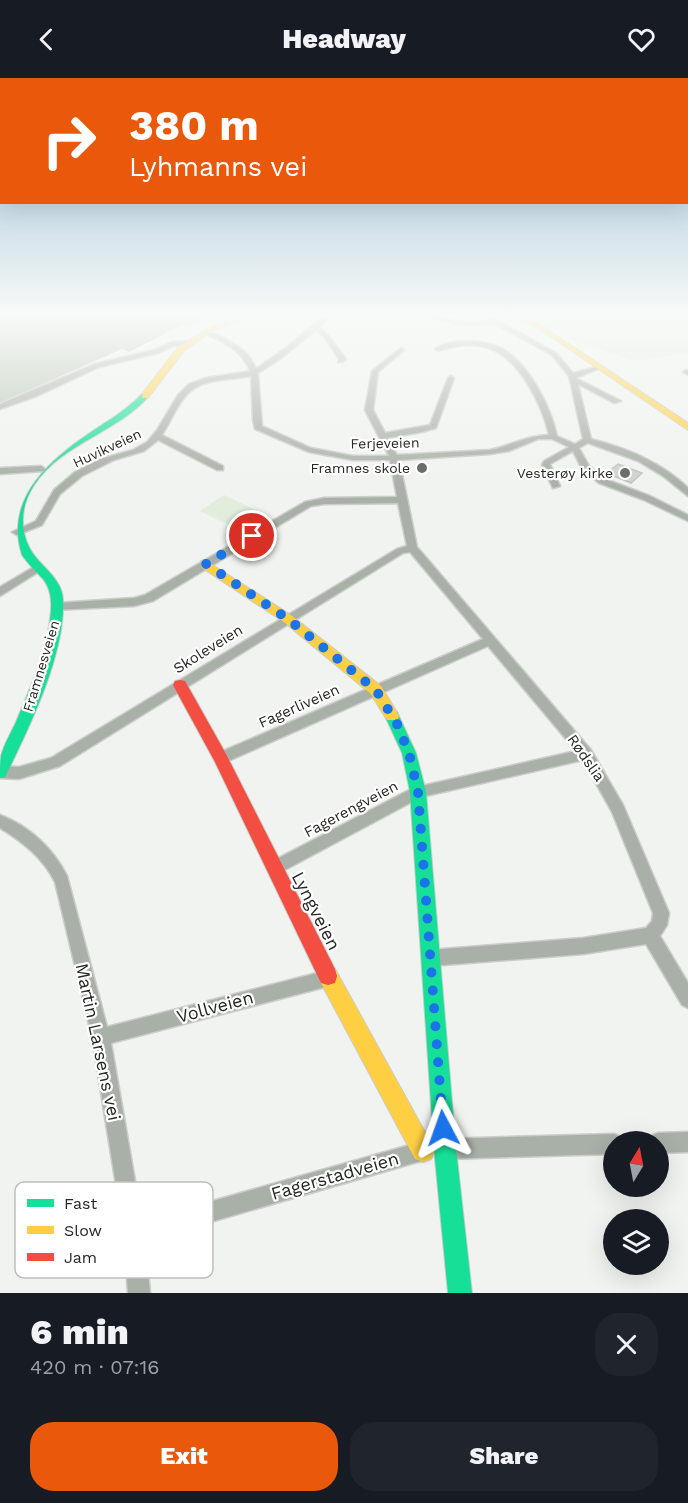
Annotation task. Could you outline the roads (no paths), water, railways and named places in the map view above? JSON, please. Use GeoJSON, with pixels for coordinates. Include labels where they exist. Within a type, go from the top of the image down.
{"type":"FeatureCollection","features":[{"type":"Feature","properties":{"kind":"main road"},"geometry":{"type":"LineString","coordinates":[[17,532],[18,509],[38,473],[79,438],[137,404],[162,374]]}},
{"type":"Feature","properties":{"kind":"main road"},"geometry":{"type":"LineString","coordinates":[[608,374],[688,427]]}},
{"type":"Feature","properties":{"kind":"main road","name":"Framnesveien"},"geometry":{"type":"LineString","coordinates":[[0,772],[13,749],[31,703],[58,608],[57,594],[42,570],[20,543],[17,532]]}},
{"type":"Feature","properties":{"kind":"main road"},"geometry":{"type":"LineString","coordinates":[[206,564],[288,619],[376,690],[397,724],[409,753],[418,792],[445,1149],[460,1293]]}},
{"type":"Feature","properties":{"kind":"main road","name":"Lyngveien"},"geometry":{"type":"LineString","coordinates":[[180,685],[221,758],[329,978],[423,1151]]}},
{"type":"Feature","properties":{"kind":"street"},"geometry":{"type":"LineString","coordinates":[[0,407],[77,374]]}},
{"type":"Feature","properties":{"kind":"street","name":"Huvikveien"},"geometry":{"type":"LineString","coordinates":[[17,532],[39,523],[52,499],[77,476],[112,458],[144,449],[157,436],[187,389],[203,382],[250,374]]}},
{"type":"Feature","properties":{"kind":"street","name":"Ferjeveien"},"geometry":{"type":"LineString","coordinates":[[254,374],[257,398],[256,420],[262,430],[318,453],[353,458],[394,458],[490,452],[506,449],[537,437],[553,437]]}},
{"type":"Feature","properties":{"kind":"street"},"geometry":{"type":"LineString","coordinates":[[375,374],[369,410],[394,458],[412,548]]}},
{"type":"Feature","properties":{"kind":"street"},"geometry":{"type":"LineString","coordinates":[[521,374],[546,408],[553,437],[575,447],[585,467],[596,477],[612,486],[647,498],[688,517]]}},
{"type":"Feature","properties":{"kind":"street"},"geometry":{"type":"LineString","coordinates":[[569,374],[572,378],[586,440]]}},
{"type":"Feature","properties":{"kind":"street"},"geometry":{"type":"LineString","coordinates":[[572,378],[582,374]]}},
{"type":"Feature","properties":{"kind":"street"},"geometry":{"type":"LineString","coordinates":[[383,436],[433,426],[451,378]]}},
{"type":"Feature","properties":{"kind":"street"},"geometry":{"type":"LineString","coordinates":[[572,378],[617,401]]}},
{"type":"Feature","properties":{"kind":"street","name":"Huvikveien"},"geometry":{"type":"LineString","coordinates":[[157,436],[220,468]]}},
{"type":"Feature","properties":{"kind":"street"},"geometry":{"type":"LineString","coordinates":[[556,486],[547,463],[586,440],[618,450],[651,465],[666,474],[688,493]]}},
{"type":"Feature","properties":{"kind":"street"},"geometry":{"type":"LineString","coordinates":[[4,471],[38,473]]}},
{"type":"Feature","properties":{"kind":"street"},"geometry":{"type":"LineString","coordinates":[[58,608],[142,600],[308,504],[324,501],[404,500]]}},
{"type":"Feature","properties":{"kind":"street","name":"Skoleveien"},"geometry":{"type":"LineString","coordinates":[[0,772],[19,773],[55,762],[400,551],[412,548]]}},
{"type":"Feature","properties":{"kind":"street","name":"Rødslia"},"geometry":{"type":"LineString","coordinates":[[412,548],[586,754],[618,809],[658,904],[661,913],[659,925],[650,935]]}},
{"type":"Feature","properties":{"kind":"street"},"geometry":{"type":"LineString","coordinates":[[5,589],[42,570]]}},
{"type":"Feature","properties":{"kind":"street","name":"Fagerliveien"},"geometry":{"type":"LineString","coordinates":[[221,758],[489,641]]}},
{"type":"Feature","properties":{"kind":"street","name":"Fagerengveien"},"geometry":{"type":"LineString","coordinates":[[274,868],[418,792],[586,754]]}},
{"type":"Feature","properties":{"kind":"street","name":"Martin Larsens vei"},"geometry":{"type":"LineString","coordinates":[[0,821],[22,833],[41,848],[54,864],[62,881],[101,1037],[125,1182]]}},
{"type":"Feature","properties":{"kind":"street"},"geometry":{"type":"LineString","coordinates":[[430,958],[583,946],[650,935],[688,999]]}},
{"type":"Feature","properties":{"kind":"street","name":"Vollveien"},"geometry":{"type":"LineString","coordinates":[[101,1037],[329,978]]}},
{"type":"Feature","properties":{"kind":"street"},"geometry":{"type":"LineString","coordinates":[[669,1143],[688,1142]]}},
{"type":"Feature","properties":{"kind":"street","name":"Fagerstadveien"},"geometry":{"type":"LineString","coordinates":[[213,1211],[423,1151],[603,1144]]}},
{"type":"Feature","properties":{"kind":"street","name":"Martin Larsens vei"},"geometry":{"type":"LineString","coordinates":[[138,1278],[139,1293]]}},
{"type":"Feature","properties":{"kind":"place","name":"Framnes skole"},"geometry":{"type":"Point","coordinates":[422,468]}},
{"type":"Feature","properties":{"kind":"place","name":"Vesterøy kirke"},"geometry":{"type":"Point","coordinates":[625,473]}}]}
